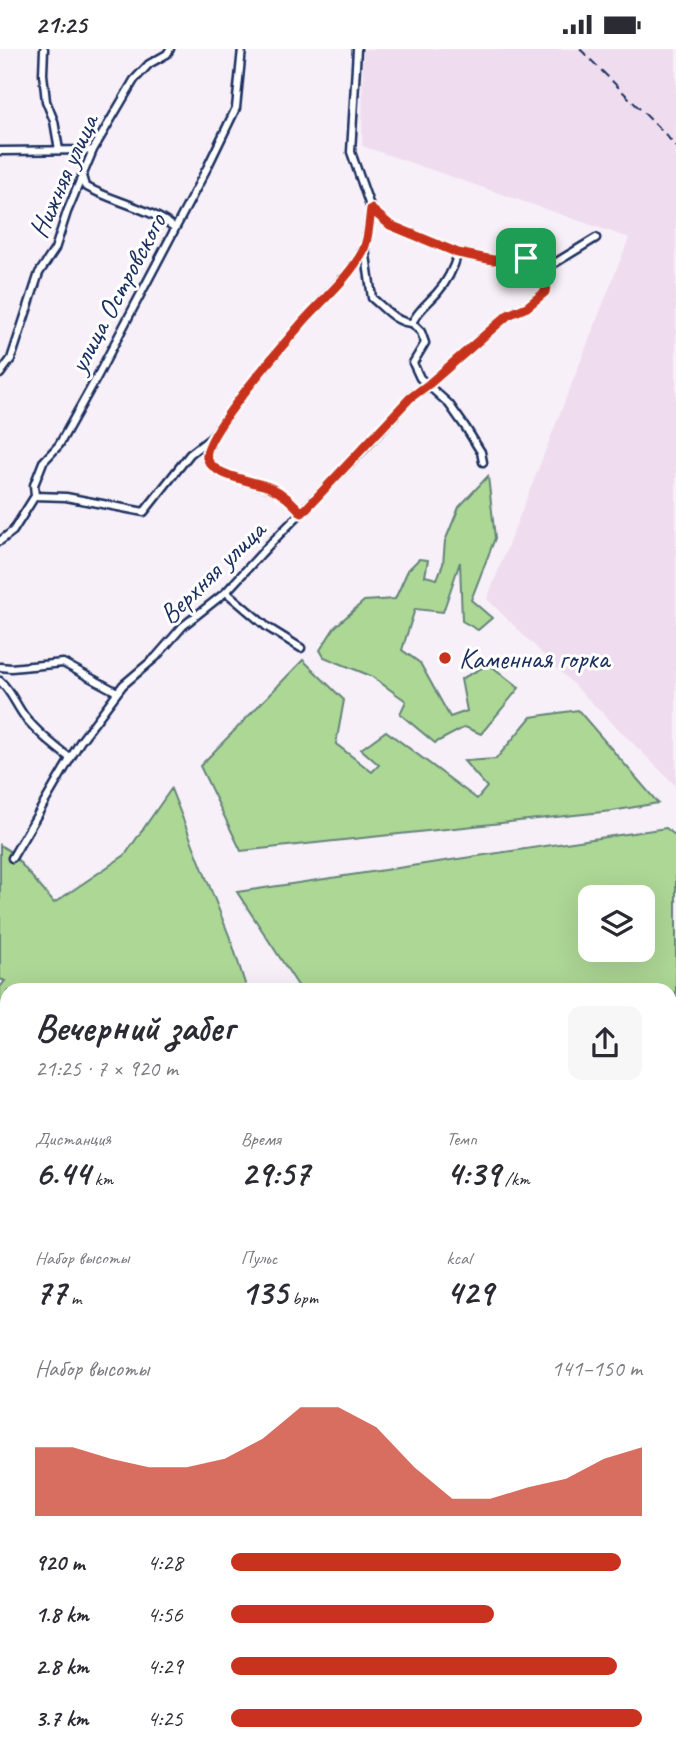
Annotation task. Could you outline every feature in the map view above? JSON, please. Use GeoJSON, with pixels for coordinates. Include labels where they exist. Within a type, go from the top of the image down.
{"type":"FeatureCollection","features":[{"type":"Feature","properties":{"kind":"street"},"geometry":{"type":"LineString","coordinates":[[44,49],[46,101],[54,121],[59,151]]}},
{"type":"Feature","properties":{"kind":"street","name":"Нижняя улица"},"geometry":{"type":"LineString","coordinates":[[0,374],[11,359],[39,273],[55,249],[93,150],[134,80],[149,64],[167,54],[170,49]]}},
{"type":"Feature","properties":{"kind":"street","name":"улица Островского"},"geometry":{"type":"LineString","coordinates":[[0,541],[13,531],[36,496],[34,485],[43,462],[59,445],[91,388],[207,168],[236,108],[242,49]]}},
{"type":"Feature","properties":{"kind":"street"},"geometry":{"type":"LineString","coordinates":[[357,49],[351,152],[371,209],[365,248],[372,298],[396,318],[412,323],[421,332],[425,343],[413,363],[420,377],[449,404],[466,428],[481,452],[483,463]]}},
{"type":"Feature","properties":{"kind":"street"},"geometry":{"type":"LineString","coordinates":[[0,151],[93,150]]}},
{"type":"Feature","properties":{"kind":"street"},"geometry":{"type":"LineString","coordinates":[[82,176],[85,186],[97,193],[138,208],[175,228]]}},
{"type":"Feature","properties":{"kind":"street"},"geometry":{"type":"LineString","coordinates":[[371,209],[390,225],[458,253],[493,260],[526,258],[550,266],[596,238]]}},
{"type":"Feature","properties":{"kind":"street"},"geometry":{"type":"LineString","coordinates":[[302,513],[288,497],[213,466],[207,459],[207,451],[212,437],[239,399],[301,324],[351,270],[365,248]]}},
{"type":"Feature","properties":{"kind":"street"},"geometry":{"type":"LineString","coordinates":[[412,323],[422,307],[447,279],[458,253]]}},
{"type":"Feature","properties":{"kind":"street","name":"Верхняя улица"},"geometry":{"type":"LineString","coordinates":[[12,858],[80,742],[123,685],[156,657],[183,626],[226,591],[410,398],[508,315],[527,307],[545,292],[550,266]]}},
{"type":"Feature","properties":{"kind":"street"},"geometry":{"type":"LineString","coordinates":[[36,496],[66,496],[144,512],[190,454],[212,437]]}},
{"type":"Feature","properties":{"kind":"street"},"geometry":{"type":"LineString","coordinates":[[226,591],[267,627],[300,648]]}},
{"type":"Feature","properties":{"kind":"street"},"geometry":{"type":"LineString","coordinates":[[0,667],[63,663],[117,692]]}},
{"type":"Feature","properties":{"kind":"street"},"geometry":{"type":"LineString","coordinates":[[0,681],[7,687],[24,716],[70,758]]}},
{"type":"Feature","properties":{"kind":"shaded area"},"geometry":{"type":"Polygon","coordinates":[[[363,49],[676,49],[676,786],[487,599],[629,238],[362,146],[363,49]]]}},
{"type":"Feature","properties":{"kind":"green space"},"geometry":{"type":"Polygon","coordinates":[[[488,476],[495,538],[471,600],[492,618],[478,630],[462,621],[460,562],[443,612],[415,609],[402,650],[420,663],[450,717],[467,711],[461,679],[489,664],[519,688],[481,734],[465,727],[435,743],[400,714],[406,701],[371,676],[324,657],[320,650],[335,627],[364,601],[395,599],[408,570],[419,559],[428,560],[425,576],[437,579],[443,564],[445,541],[459,507],[488,476]]]}},
{"type":"Feature","properties":{"kind":"green space"},"geometry":{"type":"Polygon","coordinates":[[[303,660],[344,700],[336,744],[372,772],[379,765],[361,749],[386,731],[477,799],[487,787],[464,761],[496,759],[531,717],[578,710],[658,803],[612,811],[241,851],[200,766],[303,660]]]}},
{"type":"Feature","properties":{"kind":"green space"},"geometry":{"type":"Polygon","coordinates":[[[171,789],[232,943],[245,983],[3,983],[5,981],[0,979],[0,845],[11,852],[54,903],[125,855],[171,789]]]}},
{"type":"Feature","properties":{"kind":"green space"},"geometry":{"type":"Polygon","coordinates":[[[666,828],[676,836],[676,983],[296,983],[237,892],[666,828]]]}},
{"type":"Feature","properties":{"kind":"railway"},"geometry":{"type":"LineString","coordinates":[[580,49],[676,147]]}},
{"type":"Feature","properties":{"kind":"place","name":"Каменная горка"},"geometry":{"type":"Point","coordinates":[445,658]}},
{"type":"Feature","properties":{"kind":"route"},"geometry":{"type":"LineString","coordinates":[[371,209],[390,225],[458,253],[493,260],[526,258],[550,266],[545,292],[527,307],[508,315],[410,398],[302,513],[288,497],[268,487],[225,473],[207,459],[212,437],[239,399],[301,324],[351,270],[365,248],[371,209]]}}]}
